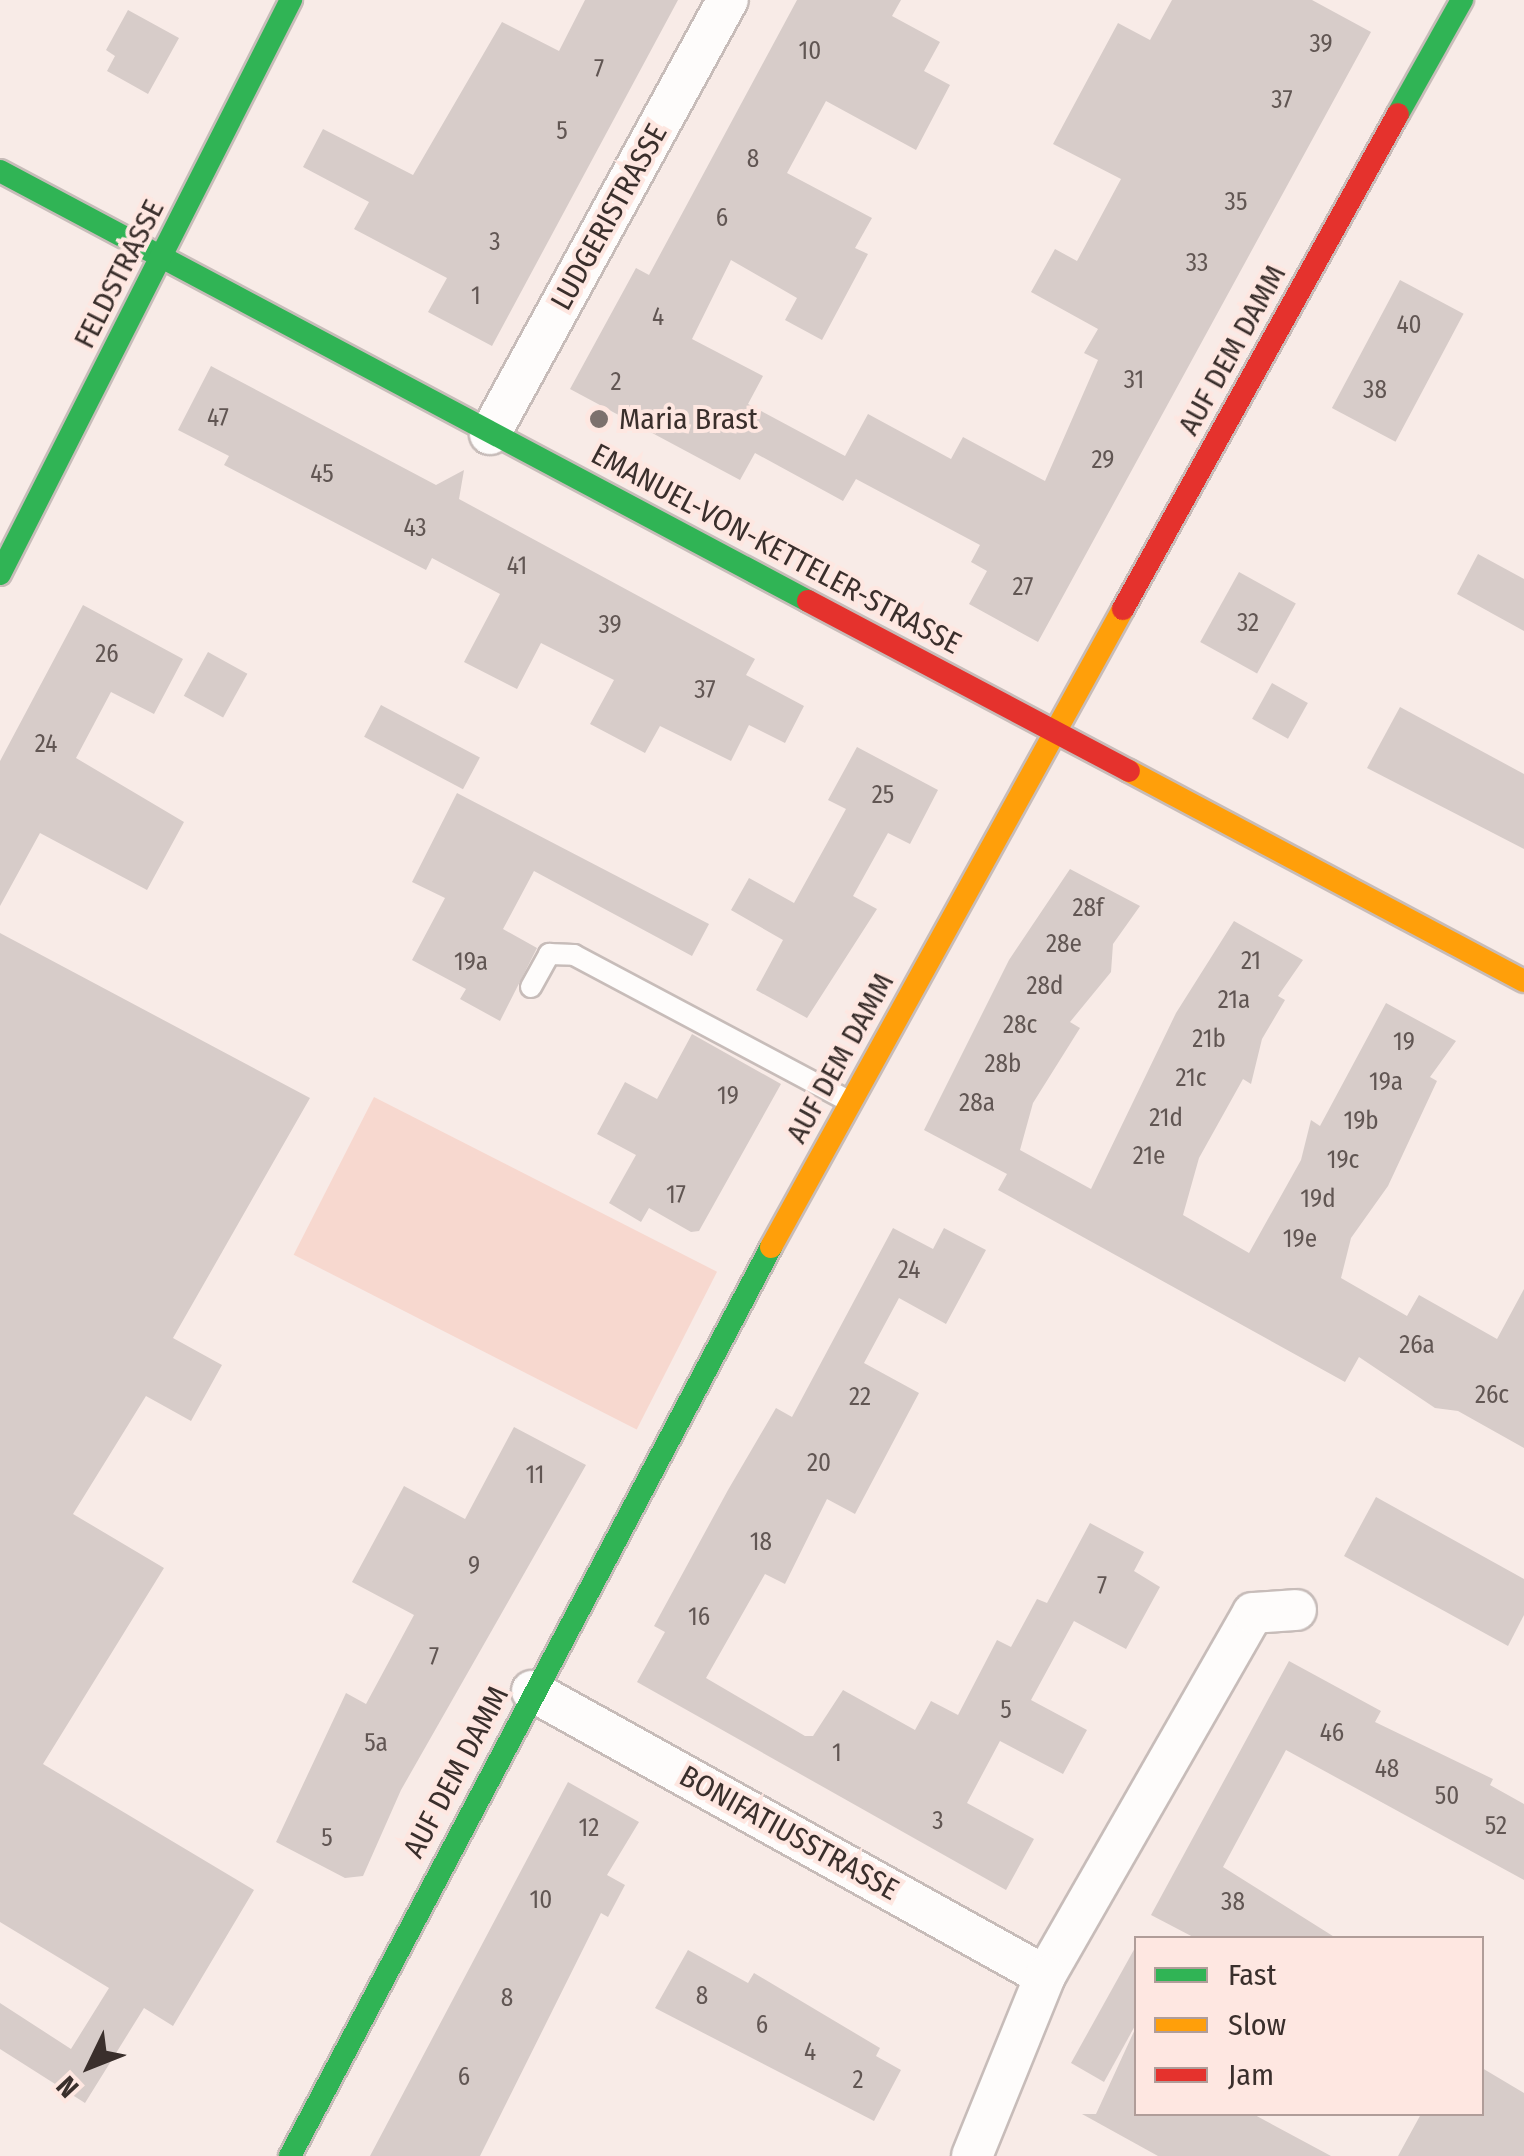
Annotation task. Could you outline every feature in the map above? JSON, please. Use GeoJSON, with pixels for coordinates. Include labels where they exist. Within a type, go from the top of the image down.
{"type":"FeatureCollection","features":[{"type":"Feature","properties":{"kind":"street","name":"FELDSTRASSE"},"geometry":{"type":"LineString","coordinates":[[0,574],[291,0]]}},
{"type":"Feature","properties":{"kind":"street","name":"LUDGERISTRASSE"},"geometry":{"type":"LineString","coordinates":[[490,434],[728,0]]}},
{"type":"Feature","properties":{"kind":"street","name":"AUF DEM DAMM"},"geometry":{"type":"LineString","coordinates":[[290,2156],[532,1691],[849,1101],[1462,0]]}},
{"type":"Feature","properties":{"kind":"street","name":"EMANUEL-VON-KETTELER-STRASSE"},"geometry":{"type":"LineString","coordinates":[[0,171],[1524,981]]}},
{"type":"Feature","properties":{"kind":"street"},"geometry":{"type":"LineString","coordinates":[[972,2156],[1045,1976],[1253,1612],[1296,1610]]}},
{"type":"Feature","properties":{"kind":"street","name":"BONIFATIUSSTRASSE"},"geometry":{"type":"LineString","coordinates":[[532,1691],[1045,1976]]}},
{"type":"Feature","properties":{"kind":"lane"},"geometry":{"type":"LineString","coordinates":[[531,987],[549,954],[574,955],[849,1101]]}},
{"type":"Feature","properties":{"kind":"shaded area"},"geometry":{"type":"Polygon","coordinates":[[[374,1097],[717,1272],[637,1429],[294,1255],[374,1097]]]}},
{"type":"Feature","properties":{"kind":"building"},"geometry":{"type":"Polygon","coordinates":[[[585,0],[678,0],[492,346],[428,312],[447,278],[354,229],[369,202],[303,167],[323,129],[413,175],[502,22],[559,51],[585,0]]]}},
{"type":"Feature","properties":{"kind":"building"},"geometry":{"type":"Polygon","coordinates":[[[797,0],[901,0],[892,16],[940,42],[924,71],[950,85],[916,150],[826,101],[787,173],[872,218],[855,248],[868,254],[822,340],[785,320],[797,298],[731,260],[692,339],[763,376],[748,404],[845,456],[868,414],[951,459],[963,437],[1045,481],[1098,360],[1084,353],[1098,329],[1031,292],[1055,249],[1077,261],[1121,179],[1053,144],[1118,23],[1150,40],[1172,0],[1312,0],[1371,32],[1038,642],[969,604],[987,571],[971,562],[980,545],[856,479],[843,501],[755,453],[740,480],[570,389],[636,268],[649,275],[797,0]]]}},
{"type":"Feature","properties":{"kind":"building"},"geometry":{"type":"Polygon","coordinates":[[[128,10],[179,38],[148,94],[107,71],[115,56],[106,50],[128,10]]]}},
{"type":"Feature","properties":{"kind":"building"},"geometry":{"type":"Polygon","coordinates":[[[1400,280],[1464,314],[1395,442],[1332,408],[1400,280]]]}},
{"type":"Feature","properties":{"kind":"building"},"geometry":{"type":"Polygon","coordinates":[[[211,366],[436,485],[464,470],[459,499],[755,659],[746,675],[804,706],[785,743],[749,725],[731,761],[660,726],[645,753],[590,724],[614,680],[541,643],[517,689],[464,662],[500,594],[432,558],[426,570],[224,465],[229,456],[178,430],[211,366]]]}},
{"type":"Feature","properties":{"kind":"building"},"geometry":{"type":"Polygon","coordinates":[[[1478,554],[1524,579],[1524,631],[1457,594],[1478,554]]]}},
{"type":"Feature","properties":{"kind":"building"},"geometry":{"type":"Polygon","coordinates":[[[1239,572],[1296,604],[1257,673],[1200,642],[1239,572]]]}},
{"type":"Feature","properties":{"kind":"building"},"geometry":{"type":"Polygon","coordinates":[[[83,605],[183,659],[154,714],[111,692],[76,758],[184,822],[147,890],[40,833],[0,906],[0,761],[83,605]]]}},
{"type":"Feature","properties":{"kind":"building"},"geometry":{"type":"Polygon","coordinates":[[[208,652],[247,674],[223,718],[184,696],[208,652]]]}},
{"type":"Feature","properties":{"kind":"building"},"geometry":{"type":"Polygon","coordinates":[[[1272,683],[1308,703],[1288,739],[1252,719],[1272,683]]]}},
{"type":"Feature","properties":{"kind":"building"},"geometry":{"type":"Polygon","coordinates":[[[381,705],[480,758],[463,789],[364,737],[381,705]]]}},
{"type":"Feature","properties":{"kind":"building"},"geometry":{"type":"Polygon","coordinates":[[[1400,707],[1524,774],[1524,849],[1367,768],[1400,707]]]}},
{"type":"Feature","properties":{"kind":"building"},"geometry":{"type":"Polygon","coordinates":[[[857,747],[938,790],[910,844],[888,833],[853,896],[877,909],[807,1018],[756,990],[783,940],[731,910],[749,878],[794,903],[846,809],[828,800],[857,747]]]}},
{"type":"Feature","properties":{"kind":"building"},"geometry":{"type":"Polygon","coordinates":[[[457,793],[709,924],[692,956],[534,871],[503,929],[537,948],[500,1021],[460,999],[466,989],[412,960],[445,898],[412,882],[457,793]]]}},
{"type":"Feature","properties":{"kind":"building"},"geometry":{"type":"Polygon","coordinates":[[[1070,869],[1140,906],[1113,944],[1111,972],[1070,1022],[1080,1028],[1033,1103],[1020,1150],[1091,1189],[1176,1013],[1234,921],[1303,960],[1278,996],[1285,1000],[1262,1039],[1251,1084],[1243,1079],[1199,1158],[1183,1215],[1249,1253],[1301,1160],[1311,1120],[1320,1126],[1386,1003],[1456,1041],[1430,1077],[1437,1081],[1388,1186],[1351,1238],[1341,1278],[1407,1316],[1419,1295],[1497,1339],[1524,1289],[1524,1448],[1458,1411],[1435,1408],[1359,1357],[1345,1382],[998,1190],[1007,1174],[924,1130],[1009,960],[1070,869]]]}},
{"type":"Feature","properties":{"kind":"building"},"geometry":{"type":"Polygon","coordinates":[[[0,933],[310,1098],[173,1338],[222,1365],[191,1421],[146,1396],[73,1514],[164,1568],[43,1764],[254,1890],[173,2026],[144,2008],[85,2103],[0,2049],[0,2003],[71,2049],[109,1988],[0,1922],[0,933]]]}},
{"type":"Feature","properties":{"kind":"building"},"geometry":{"type":"Polygon","coordinates":[[[692,1034],[781,1084],[699,1231],[691,1232],[649,1208],[641,1222],[609,1203],[636,1155],[597,1134],[625,1082],[657,1099],[692,1034]]]}},
{"type":"Feature","properties":{"kind":"building"},"geometry":{"type":"Polygon","coordinates":[[[893,1228],[933,1249],[944,1228],[986,1250],[946,1324],[899,1298],[864,1363],[919,1393],[855,1514],[827,1499],[785,1584],[765,1574],[706,1678],[805,1736],[813,1736],[843,1690],[915,1730],[931,1701],[958,1715],[997,1640],[1011,1647],[1037,1599],[1047,1603],[1090,1523],[1144,1552],[1134,1571],[1160,1587],[1126,1649],[1074,1621],[1031,1700],[1087,1730],[1063,1774],[1000,1741],[967,1803],[1034,1839],[1006,1890],[637,1682],[665,1632],[654,1626],[728,1490],[776,1408],[792,1417],[893,1228]]]}},
{"type":"Feature","properties":{"kind":"building"},"geometry":{"type":"Polygon","coordinates":[[[514,1427],[586,1465],[401,1790],[363,1876],[345,1878],[276,1842],[346,1693],[366,1704],[414,1615],[352,1582],[404,1486],[465,1519],[514,1427]]]}},
{"type":"Feature","properties":{"kind":"building"},"geometry":{"type":"Polygon","coordinates":[[[1376,1497],[1524,1579],[1524,1615],[1508,1646],[1344,1556],[1376,1497]]]}},
{"type":"Feature","properties":{"kind":"building"},"geometry":{"type":"Polygon","coordinates":[[[1289,1661],[1381,1711],[1375,1722],[1493,1779],[1490,1785],[1524,1804],[1524,1880],[1286,1750],[1223,1867],[1333,1936],[1191,1936],[1151,1915],[1289,1661]]]}},
{"type":"Feature","properties":{"kind":"building"},"geometry":{"type":"Polygon","coordinates":[[[568,1782],[639,1822],[607,1875],[625,1885],[608,1917],[601,1913],[480,2156],[370,2156],[568,1782]]]}},
{"type":"Feature","properties":{"kind":"building"},"geometry":{"type":"Polygon","coordinates":[[[688,1950],[748,1983],[754,1973],[880,2048],[876,2056],[901,2070],[874,2121],[655,2008],[688,1950]]]}},
{"type":"Feature","properties":{"kind":"building"},"geometry":{"type":"Polygon","coordinates":[[[1134,1950],[1134,2028],[1104,2082],[1071,2063],[1134,1950]]]}},
{"type":"Feature","properties":{"kind":"building"},"geometry":{"type":"Polygon","coordinates":[[[1134,2031],[1134,2116],[1257,2116],[1331,2156],[1158,2156],[1082,2114],[1096,2114],[1134,2031]]]}},
{"type":"Feature","properties":{"kind":"building"},"geometry":{"type":"Polygon","coordinates":[[[1484,2069],[1524,2093],[1524,2156],[1398,2156],[1420,2116],[1484,2116],[1484,2069]]]}},
{"type":"Feature","properties":{"kind":"traffic: fast"},"geometry":{"type":"LineString","coordinates":[[0,574],[291,0]]}},
{"type":"Feature","properties":{"kind":"traffic: fast"},"geometry":{"type":"LineString","coordinates":[[1398,114],[1462,0]]}},
{"type":"Feature","properties":{"kind":"traffic: fast"},"geometry":{"type":"LineString","coordinates":[[0,171],[808,601]]}},
{"type":"Feature","properties":{"kind":"traffic: fast"},"geometry":{"type":"LineString","coordinates":[[290,2156],[771,1247]]}},
{"type":"Feature","properties":{"kind":"traffic: slow"},"geometry":{"type":"LineString","coordinates":[[771,1247],[1123,609]]}},
{"type":"Feature","properties":{"kind":"traffic: slow"},"geometry":{"type":"LineString","coordinates":[[1129,771],[1524,981]]}},
{"type":"Feature","properties":{"kind":"traffic: jam"},"geometry":{"type":"LineString","coordinates":[[1123,609],[1398,114]]}},
{"type":"Feature","properties":{"kind":"traffic: jam"},"geometry":{"type":"LineString","coordinates":[[808,601],[1129,771]]}},
{"type":"Feature","properties":{"kind":"place","name":"Maria Brast"},"geometry":{"type":"Point","coordinates":[599,419]}}]}
